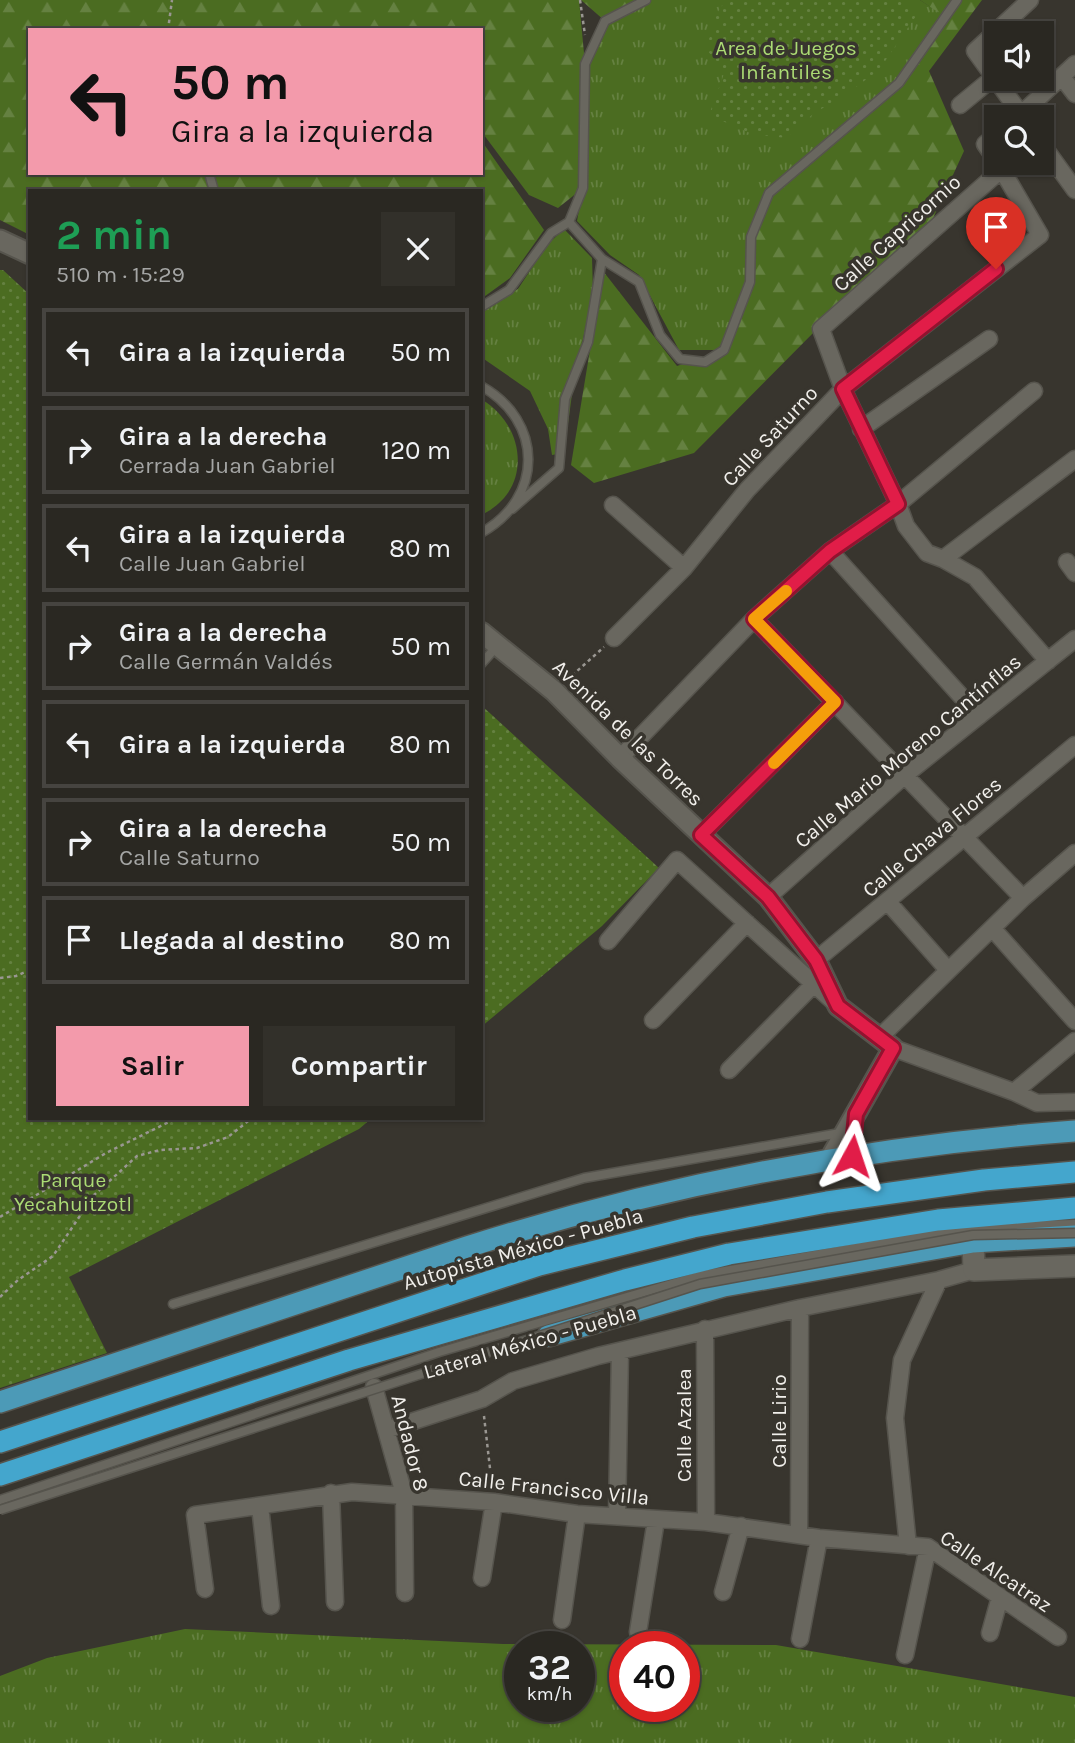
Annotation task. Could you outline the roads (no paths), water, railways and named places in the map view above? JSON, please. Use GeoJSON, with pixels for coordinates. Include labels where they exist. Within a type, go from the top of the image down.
{"type":"FeatureCollection","features":[{"type":"Feature","properties":{"kind":"highway"},"geometry":{"type":"LineString","coordinates":[[0,1402],[537,1225],[686,1187],[830,1159],[958,1141],[1075,1131]]}},
{"type":"Feature","properties":{"kind":"highway","name":"Autopista México - Puebla"},"geometry":{"type":"LineString","coordinates":[[0,1442],[539,1265],[692,1227],[827,1202],[970,1181],[1075,1172]]}},
{"type":"Feature","properties":{"kind":"highway"},"geometry":{"type":"LineString","coordinates":[[0,1475],[349,1360],[612,1284],[729,1254],[937,1220],[1075,1208]]}},
{"type":"Feature","properties":{"kind":"highway","name":"Lateral México - Puebla"},"geometry":{"type":"LineString","coordinates":[[0,1511],[374,1387],[724,1286],[973,1242],[1075,1234]]}},
{"type":"Feature","properties":{"kind":"main road"},"geometry":{"type":"LineString","coordinates":[[973,1242],[974,1270],[1075,1266]]}},
{"type":"Feature","properties":{"kind":"street"},"geometry":{"type":"LineString","coordinates":[[1007,21],[1030,0]]}},
{"type":"Feature","properties":{"kind":"street"},"geometry":{"type":"LineString","coordinates":[[984,43],[975,51],[984,63]]}},
{"type":"Feature","properties":{"kind":"street"},"geometry":{"type":"LineString","coordinates":[[1033,105],[1075,64]]}},
{"type":"Feature","properties":{"kind":"street"},"geometry":{"type":"LineString","coordinates":[[1062,77],[1075,94]]}},
{"type":"Feature","properties":{"kind":"street"},"geometry":{"type":"LineString","coordinates":[[960,106],[984,86]]}},
{"type":"Feature","properties":{"kind":"street"},"geometry":{"type":"LineString","coordinates":[[1054,161],[1075,190]]}},
{"type":"Feature","properties":{"kind":"street","name":"Calle Capricornio"},"geometry":{"type":"LineString","coordinates":[[843,389],[821,329],[986,175]]}},
{"type":"Feature","properties":{"kind":"street","name":"Calle Saturno"},"geometry":{"type":"LineString","coordinates":[[614,638],[684,568],[747,490],[843,389],[1040,235],[1005,175]]}},
{"type":"Feature","properties":{"kind":"street"},"geometry":{"type":"LineString","coordinates":[[0,240],[28,253]]}},
{"type":"Feature","properties":{"kind":"street"},"geometry":{"type":"LineString","coordinates":[[861,429],[989,339]]}},
{"type":"Feature","properties":{"kind":"street"},"geometry":{"type":"LineString","coordinates":[[843,389],[906,526],[927,554],[943,559],[975,577],[1048,661]]}},
{"type":"Feature","properties":{"kind":"street"},"geometry":{"type":"LineString","coordinates":[[620,758],[754,619],[830,551],[898,504],[1034,391]]}},
{"type":"Feature","properties":{"kind":"street"},"geometry":{"type":"LineString","coordinates":[[943,559],[1075,459]]}},
{"type":"Feature","properties":{"kind":"street"},"geometry":{"type":"LineString","coordinates":[[613,505],[684,568]]}},
{"type":"Feature","properties":{"kind":"street"},"geometry":{"type":"LineString","coordinates":[[830,551],[979,716]]}},
{"type":"Feature","properties":{"kind":"street"},"geometry":{"type":"LineString","coordinates":[[754,619],[1023,898]]}},
{"type":"Feature","properties":{"kind":"street","name":"Avenida de las Torres"},"geometry":{"type":"LineString","coordinates":[[483,634],[554,691],[620,758],[768,897],[816,960],[838,1006]]}},
{"type":"Feature","properties":{"kind":"street","name":"Calle Mario Moreno Cantínflas"},"geometry":{"type":"LineString","coordinates":[[768,897],[905,775],[1075,639]]}},
{"type":"Feature","properties":{"kind":"street"},"geometry":{"type":"LineString","coordinates":[[701,835],[835,702]]}},
{"type":"Feature","properties":{"kind":"street","name":"Calle Chava Flores"},"geometry":{"type":"LineString","coordinates":[[816,960],[1075,745]]}},
{"type":"Feature","properties":{"kind":"street"},"geometry":{"type":"LineString","coordinates":[[830,1159],[852,1126],[886,1043],[948,970],[1023,898],[1073,858]]}},
{"type":"Feature","properties":{"kind":"street","name":"Avenida de las Torres"},"geometry":{"type":"LineString","coordinates":[[608,941],[677,860],[838,1006],[886,1043]]}},
{"type":"Feature","properties":{"kind":"street"},"geometry":{"type":"LineString","coordinates":[[887,901],[948,970]]}},
{"type":"Feature","properties":{"kind":"street"},"geometry":{"type":"LineString","coordinates":[[653,1020],[747,923]]}},
{"type":"Feature","properties":{"kind":"street"},"geometry":{"type":"LineString","coordinates":[[992,928],[1075,1021]]}},
{"type":"Feature","properties":{"kind":"street"},"geometry":{"type":"LineString","coordinates":[[729,1070],[814,984]]}},
{"type":"Feature","properties":{"kind":"street"},"geometry":{"type":"LineString","coordinates":[[1014,1092],[1075,1041]]}},
{"type":"Feature","properties":{"kind":"street"},"geometry":{"type":"LineString","coordinates":[[886,1043],[1037,1103],[1075,1102]]}},
{"type":"Feature","properties":{"kind":"street"},"geometry":{"type":"LineString","coordinates":[[852,1126],[852,1156]]}},
{"type":"Feature","properties":{"kind":"street"},"geometry":{"type":"LineString","coordinates":[[386,1430],[482,1399],[513,1381],[620,1351],[705,1329],[939,1280],[974,1270]]}},
{"type":"Feature","properties":{"kind":"street"},"geometry":{"type":"LineString","coordinates":[[908,1546],[895,1418],[902,1360],[919,1318],[939,1280]]}},
{"type":"Feature","properties":{"kind":"street","name":"Calle Lirio"},"geometry":{"type":"LineString","coordinates":[[799,1535],[800,1308]]}},
{"type":"Feature","properties":{"kind":"street","name":"Calle Azalea"},"geometry":{"type":"LineString","coordinates":[[705,1329],[706,1522]]}},
{"type":"Feature","properties":{"kind":"street"},"geometry":{"type":"LineString","coordinates":[[617,1516],[620,1351]]}},
{"type":"Feature","properties":{"kind":"street","name":"Andador 8"},"geometry":{"type":"LineString","coordinates":[[374,1387],[404,1494],[405,1593]]}},
{"type":"Feature","properties":{"kind":"street"},"geometry":{"type":"LineString","coordinates":[[331,1493],[335,1602]]}},
{"type":"Feature","properties":{"kind":"street","name":"Calle Francisco Villa"},"geometry":{"type":"LineString","coordinates":[[205,1589],[195,1515],[331,1493],[404,1494],[494,1502],[577,1514],[706,1522],[819,1538],[908,1546]]}},
{"type":"Feature","properties":{"kind":"street"},"geometry":{"type":"LineString","coordinates":[[482,1578],[494,1502]]}},
{"type":"Feature","properties":{"kind":"street"},"geometry":{"type":"LineString","coordinates":[[260,1506],[271,1606]]}},
{"type":"Feature","properties":{"kind":"street"},"geometry":{"type":"LineString","coordinates":[[562,1620],[577,1514]]}},
{"type":"Feature","properties":{"kind":"street"},"geometry":{"type":"LineString","coordinates":[[638,1631],[656,1520]]}},
{"type":"Feature","properties":{"kind":"street"},"geometry":{"type":"LineString","coordinates":[[723,1592],[741,1526]]}},
{"type":"Feature","properties":{"kind":"street"},"geometry":{"type":"LineString","coordinates":[[800,1639],[819,1538]]}},
{"type":"Feature","properties":{"kind":"street","name":"Calle Alcatraz"},"geometry":{"type":"LineString","coordinates":[[908,1546],[928,1547],[1058,1637]]}},
{"type":"Feature","properties":{"kind":"street"},"geometry":{"type":"LineString","coordinates":[[905,1655],[928,1547]]}},
{"type":"Feature","properties":{"kind":"street"},"geometry":{"type":"LineString","coordinates":[[990,1633],[1000,1597]]}},
{"type":"Feature","properties":{"kind":"lane"},"geometry":{"type":"LineString","coordinates":[[483,306],[509,290],[551,233],[569,222],[583,188],[585,64],[605,21],[646,0]]}},
{"type":"Feature","properties":{"kind":"lane"},"geometry":{"type":"LineString","coordinates":[[569,222],[602,260],[639,282],[660,335],[680,359],[705,362],[724,349],[750,282],[751,237],[769,193],[899,83],[957,0]]}},
{"type":"Feature","properties":{"kind":"lane"},"geometry":{"type":"LineString","coordinates":[[483,532],[496,524],[559,468],[565,399],[588,342],[602,260]]}},
{"type":"Feature","properties":{"kind":"lane"},"geometry":{"type":"LineString","coordinates":[[483,387],[500,397],[514,412],[523,430],[528,451],[528,471],[522,491],[512,509]]}},
{"type":"Feature","properties":{"kind":"lane"},"geometry":{"type":"LineString","coordinates":[[483,662],[498,645]]}},
{"type":"Feature","properties":{"kind":"lane"},"geometry":{"type":"LineString","coordinates":[[173,1304],[584,1178],[852,1126]]}},
{"type":"Feature","properties":{"kind":"lane"},"geometry":{"type":"LineString","coordinates":[[0,1500],[439,1352],[702,1275],[976,1226],[1075,1224]]}},
{"type":"Feature","properties":{"kind":"lane"},"geometry":{"type":"LineString","coordinates":[[0,1511],[700,1284],[974,1235],[1075,1234]]}},
{"type":"Feature","properties":{"kind":"park label","name":"Area de Juegos Infantiles"},"geometry":{"type":"Point","coordinates":[786,60]}},
{"type":"Feature","properties":{"kind":"park label","name":"Parque Yecahuitzotl"},"geometry":{"type":"Point","coordinates":[73,1192]}}]}
